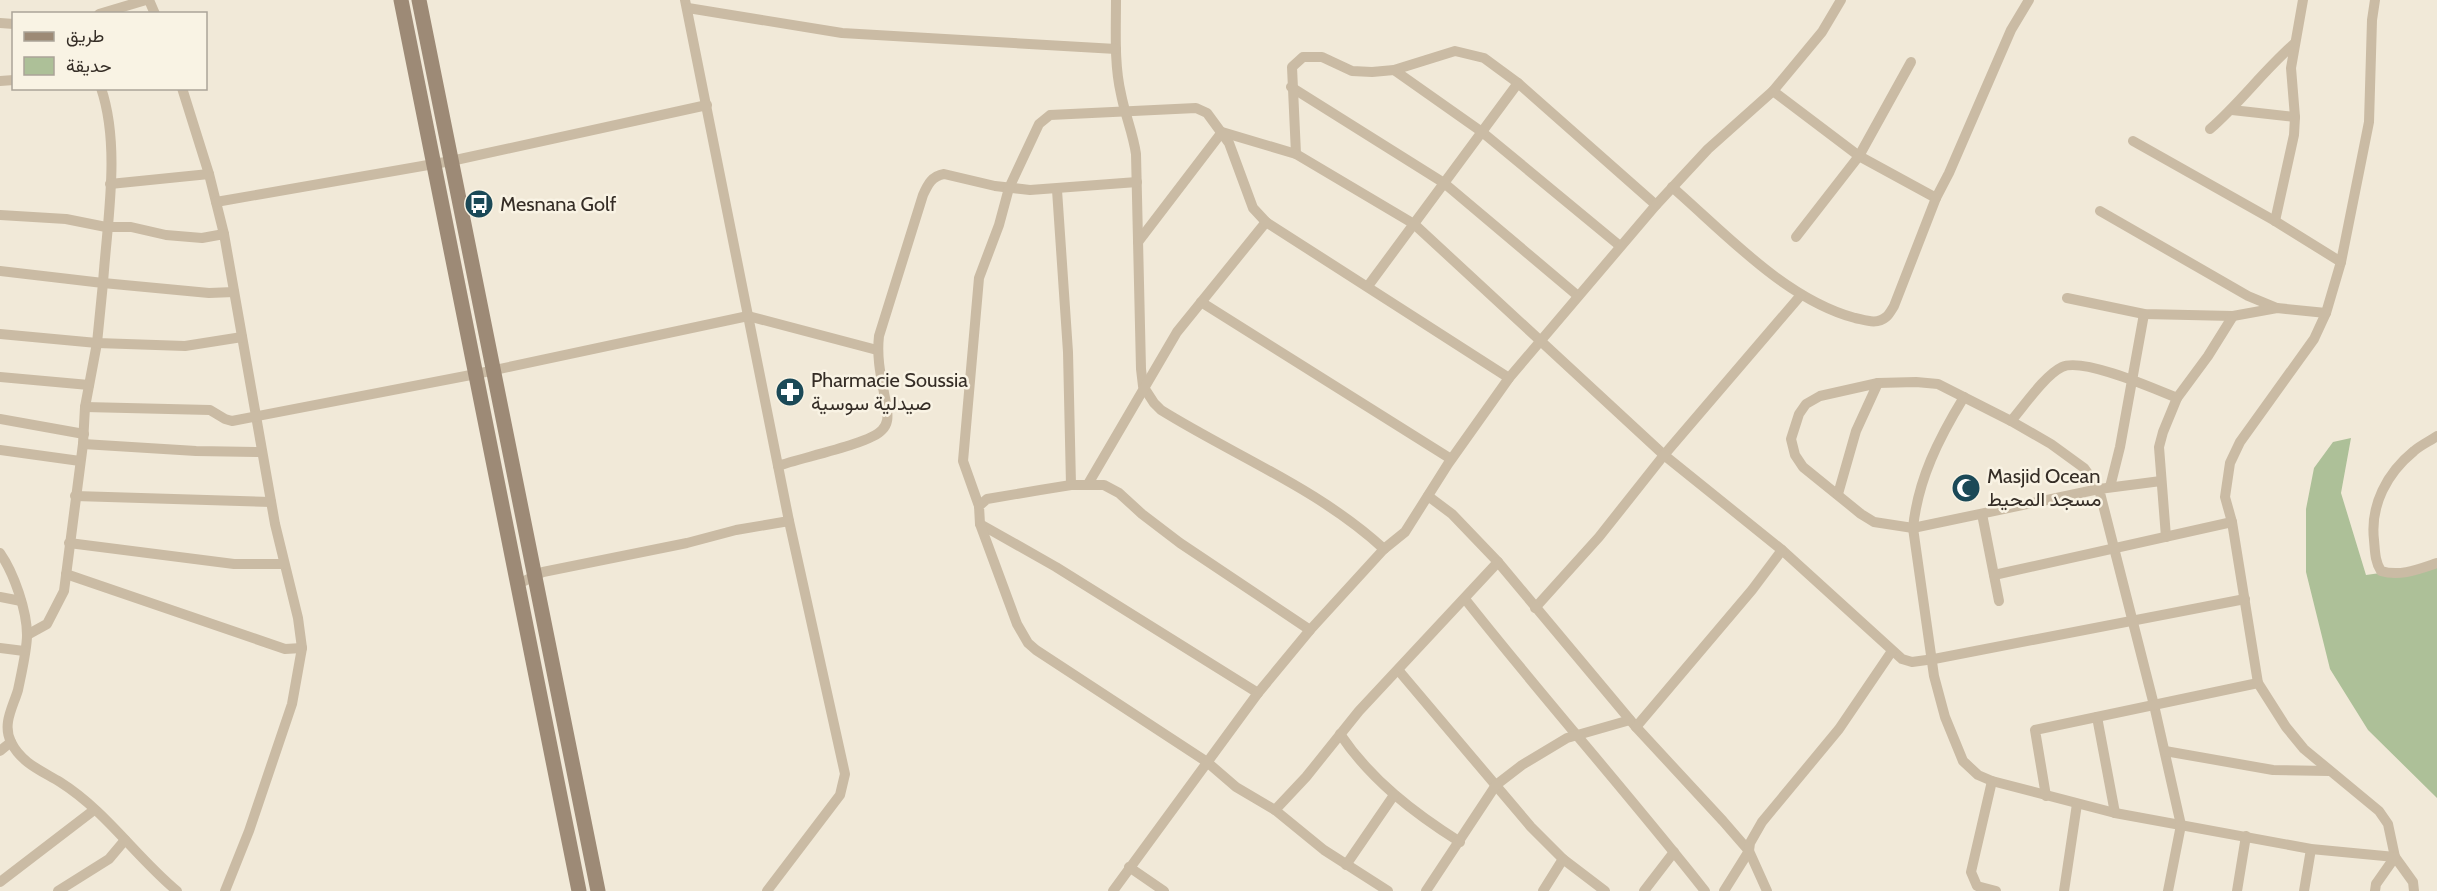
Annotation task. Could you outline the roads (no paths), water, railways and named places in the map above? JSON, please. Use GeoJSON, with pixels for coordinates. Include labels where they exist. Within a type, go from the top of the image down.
{"type":"FeatureCollection","features":[{"type":"Feature","properties":{"kind":"main road"},"geometry":{"type":"LineString","coordinates":[[401,0],[579,891]]}},
{"type":"Feature","properties":{"kind":"main road"},"geometry":{"type":"LineString","coordinates":[[419,0],[598,891]]}},
{"type":"Feature","properties":{"kind":"street"},"geometry":{"type":"LineString","coordinates":[[104,12],[126,4],[148,0]]}},
{"type":"Feature","properties":{"kind":"street"},"geometry":{"type":"LineString","coordinates":[[1116,0],[1116,49],[1121,95],[1133,132],[1137,182],[1139,331],[1143,386],[1154,404],[1161,410],[1287,481],[1361,530],[1384,549]]}},
{"type":"Feature","properties":{"kind":"street"},"geometry":{"type":"LineString","coordinates":[[1113,891],[1258,693],[1310,630],[1384,549],[1405,532],[1451,459],[1509,378],[1672,187],[1737,122],[1773,91],[1822,32],[1841,0]]}},
{"type":"Feature","properties":{"kind":"street"},"geometry":{"type":"LineString","coordinates":[[1672,187],[1774,276],[1801,295],[1846,315],[1867,321],[1876,322],[1886,318],[1894,306],[1936,198],[2011,30],[2029,0]]}},
{"type":"Feature","properties":{"kind":"street"},"geometry":{"type":"LineString","coordinates":[[2275,221],[2291,152],[2295,117],[2292,68],[2303,0]]}},
{"type":"Feature","properties":{"kind":"street"},"geometry":{"type":"LineString","coordinates":[[2374,0],[2369,122],[2341,262],[2326,313],[2314,339],[2240,442],[2230,463],[2225,497],[2232,522],[2258,683],[2286,727],[2304,749],[2379,811],[2388,824],[2395,857],[2413,882],[2414,891]]}},
{"type":"Feature","properties":{"kind":"street"},"geometry":{"type":"LineString","coordinates":[[767,891],[840,795],[845,774],[789,521],[686,4],[842,33],[1116,49]]}},
{"type":"Feature","properties":{"kind":"street"},"geometry":{"type":"LineString","coordinates":[[2210,129],[2232,110],[2263,73],[2295,43]]}},
{"type":"Feature","properties":{"kind":"street"},"geometry":{"type":"LineString","coordinates":[[1296,154],[1291,87],[1292,67],[1304,57],[1322,57],[1352,71],[1394,70],[1455,51],[1484,58],[1518,83],[1656,205]]}},
{"type":"Feature","properties":{"kind":"street"},"geometry":{"type":"LineString","coordinates":[[1796,237],[1859,156],[1911,62]]}},
{"type":"Feature","properties":{"kind":"street"},"geometry":{"type":"LineString","coordinates":[[1394,70],[1482,132],[1620,246]]}},
{"type":"Feature","properties":{"kind":"street"},"geometry":{"type":"LineString","coordinates":[[1368,286],[1518,83]]}},
{"type":"Feature","properties":{"kind":"street"},"geometry":{"type":"LineString","coordinates":[[1291,87],[1444,183],[1578,296]]}},
{"type":"Feature","properties":{"kind":"street"},"geometry":{"type":"LineString","coordinates":[[27,635],[47,624],[64,591],[84,439],[85,407],[97,343],[103,282],[111,136],[103,90]]}},
{"type":"Feature","properties":{"kind":"street"},"geometry":{"type":"LineString","coordinates":[[183,90],[209,174],[224,234],[271,502],[283,564],[297,612],[302,648],[292,704],[249,831],[225,891]]}},
{"type":"Feature","properties":{"kind":"street"},"geometry":{"type":"LineString","coordinates":[[1773,91],[1859,156],[1936,198]]}},
{"type":"Feature","properties":{"kind":"street"},"geometry":{"type":"LineString","coordinates":[[216,202],[451,161],[707,105]]}},
{"type":"Feature","properties":{"kind":"street"},"geometry":{"type":"LineString","coordinates":[[1388,891],[1346,865],[1275,810],[1236,787],[1208,762],[1123,709],[1028,643],[1017,624],[980,524],[979,506],[963,460],[979,278],[999,225],[1009,188],[1040,124],[1050,115],[1196,108],[1207,113],[1229,143],[1253,208],[1266,222],[1509,378]]}},
{"type":"Feature","properties":{"kind":"street"},"geometry":{"type":"LineString","coordinates":[[2232,110],[2295,117]]}},
{"type":"Feature","properties":{"kind":"street"},"geometry":{"type":"LineString","coordinates":[[1222,132],[1296,154],[1414,224],[1664,455],[1782,550],[1902,659],[1912,662],[1934,660],[2245,599]]}},
{"type":"Feature","properties":{"kind":"street"},"geometry":{"type":"LineString","coordinates":[[1138,243],[1222,132]]}},
{"type":"Feature","properties":{"kind":"street"},"geometry":{"type":"LineString","coordinates":[[2133,141],[2275,221],[2341,262]]}},
{"type":"Feature","properties":{"kind":"street"},"geometry":{"type":"LineString","coordinates":[[110,184],[209,174]]}},
{"type":"Feature","properties":{"kind":"street"},"geometry":{"type":"LineString","coordinates":[[778,466],[866,439],[884,429],[888,421],[877,350],[879,336],[928,183],[936,175],[944,174],[1009,188],[1030,190],[1057,190],[1137,182]]}},
{"type":"Feature","properties":{"kind":"street"},"geometry":{"type":"LineString","coordinates":[[1057,190],[1065,305],[1071,484]]}},
{"type":"Feature","properties":{"kind":"street"},"geometry":{"type":"LineString","coordinates":[[2100,211],[2248,296],[2277,308]]}},
{"type":"Feature","properties":{"kind":"street"},"geometry":{"type":"LineString","coordinates":[[0,215],[66,219],[106,227],[131,227],[166,235],[202,238],[224,234]]}},
{"type":"Feature","properties":{"kind":"street"},"geometry":{"type":"LineString","coordinates":[[1088,484],[1143,386],[1177,332],[1266,222]]}},
{"type":"Feature","properties":{"kind":"street"},"geometry":{"type":"LineString","coordinates":[[0,271],[209,293],[234,292]]}},
{"type":"Feature","properties":{"kind":"street"},"geometry":{"type":"LineString","coordinates":[[1535,608],[1599,537],[1664,455],[1801,295]]}},
{"type":"Feature","properties":{"kind":"street"},"geometry":{"type":"LineString","coordinates":[[2067,298],[2144,314],[2233,316],[2277,308],[2326,313]]}},
{"type":"Feature","properties":{"kind":"street"},"geometry":{"type":"LineString","coordinates":[[1201,302],[1451,459]]}},
{"type":"Feature","properties":{"kind":"street"},"geometry":{"type":"LineString","coordinates":[[2144,314],[2132,380],[2104,488],[2114,547],[2154,705],[2181,825],[2168,891]]}},
{"type":"Feature","properties":{"kind":"street"},"geometry":{"type":"LineString","coordinates":[[85,407],[210,410],[225,420],[232,421],[476,374],[748,316],[877,350]]}},
{"type":"Feature","properties":{"kind":"street"},"geometry":{"type":"LineString","coordinates":[[2166,537],[2160,447],[2177,398],[2208,356],[2233,316]]}},
{"type":"Feature","properties":{"kind":"street"},"geometry":{"type":"LineString","coordinates":[[0,334],[97,343],[185,346],[242,337]]}},
{"type":"Feature","properties":{"kind":"street"},"geometry":{"type":"LineString","coordinates":[[2011,421],[2052,375],[2066,366],[2088,367],[2132,380],[2177,398]]}},
{"type":"Feature","properties":{"kind":"street"},"geometry":{"type":"LineString","coordinates":[[0,377],[89,385]]}},
{"type":"Feature","properties":{"kind":"street"},"geometry":{"type":"LineString","coordinates":[[2104,488],[2070,457],[2011,421],[1938,384],[1878,383],[1820,396],[1806,404],[1794,427],[1791,439],[1794,455],[1820,482],[1874,522],[1913,528],[2104,488],[2161,481]]}},
{"type":"Feature","properties":{"kind":"street"},"geometry":{"type":"LineString","coordinates":[[1838,494],[1856,431],[1878,383]]}},
{"type":"Feature","properties":{"kind":"street"},"geometry":{"type":"LineString","coordinates":[[1964,397],[1949,421],[1922,479],[1915,505],[1913,528],[1941,704],[1963,761],[1978,775],[1992,781],[2115,813],[2312,849],[2395,857]]}},
{"type":"Feature","properties":{"kind":"street"},"geometry":{"type":"LineString","coordinates":[[0,419],[84,439],[196,451],[262,452]]}},
{"type":"Feature","properties":{"kind":"street"},"geometry":{"type":"LineString","coordinates":[[2437,435],[2416,449],[2392,474],[2376,508],[2373,536],[2377,565],[2381,571],[2395,574],[2437,564]]}},
{"type":"Feature","properties":{"kind":"street"},"geometry":{"type":"LineString","coordinates":[[0,450],[80,461]]}},
{"type":"Feature","properties":{"kind":"street"},"geometry":{"type":"LineString","coordinates":[[979,506],[987,499],[1071,484],[1104,485],[1119,493],[1180,543],[1310,630]]}},
{"type":"Feature","properties":{"kind":"street"},"geometry":{"type":"LineString","coordinates":[[75,496],[271,502]]}},
{"type":"Feature","properties":{"kind":"street"},"geometry":{"type":"LineString","coordinates":[[1428,496],[1452,514],[1498,562],[1633,724],[1706,801],[1749,851],[1767,891]]}},
{"type":"Feature","properties":{"kind":"street"},"geometry":{"type":"LineString","coordinates":[[1982,514],[1999,601]]}},
{"type":"Feature","properties":{"kind":"street"},"geometry":{"type":"LineString","coordinates":[[518,584],[534,575],[687,543],[736,530],[789,521]]}},
{"type":"Feature","properties":{"kind":"street"},"geometry":{"type":"LineString","coordinates":[[1995,575],[2232,522]]}},
{"type":"Feature","properties":{"kind":"street"},"geometry":{"type":"LineString","coordinates":[[980,524],[1056,567],[1258,693]]}},
{"type":"Feature","properties":{"kind":"street"},"geometry":{"type":"LineString","coordinates":[[69,543],[234,564],[283,564]]}},
{"type":"Feature","properties":{"kind":"street"},"geometry":{"type":"LineString","coordinates":[[1426,891],[1496,785],[1522,765],[1574,735],[1633,724],[1752,590],[1782,550]]}},
{"type":"Feature","properties":{"kind":"street"},"geometry":{"type":"LineString","coordinates":[[0,554],[9,568],[21,601],[27,635],[18,690],[8,721],[11,742],[31,766],[69,788],[111,824],[177,891]]}},
{"type":"Feature","properties":{"kind":"street"},"geometry":{"type":"LineString","coordinates":[[1275,810],[1429,634],[1498,562]]}},
{"type":"Feature","properties":{"kind":"street"},"geometry":{"type":"LineString","coordinates":[[66,574],[285,649],[302,648]]}},
{"type":"Feature","properties":{"kind":"street"},"geometry":{"type":"LineString","coordinates":[[0,597],[21,601]]}},
{"type":"Feature","properties":{"kind":"street"},"geometry":{"type":"LineString","coordinates":[[1465,598],[1574,735],[1705,891]]}},
{"type":"Feature","properties":{"kind":"street"},"geometry":{"type":"LineString","coordinates":[[0,648],[24,651]]}},
{"type":"Feature","properties":{"kind":"street"},"geometry":{"type":"LineString","coordinates":[[1724,891],[1749,851],[1750,843],[1761,822],[1839,729],[1892,651]]}},
{"type":"Feature","properties":{"kind":"street"},"geometry":{"type":"LineString","coordinates":[[1399,671],[1531,827],[1563,859],[1605,891]]}},
{"type":"Feature","properties":{"kind":"street"},"geometry":{"type":"LineString","coordinates":[[2046,796],[2035,730],[2258,683]]}},
{"type":"Feature","properties":{"kind":"street"},"geometry":{"type":"LineString","coordinates":[[2097,717],[2115,813]]}},
{"type":"Feature","properties":{"kind":"street"},"geometry":{"type":"LineString","coordinates":[[1340,734],[1360,760],[1394,795],[1414,812],[1460,842]]}},
{"type":"Feature","properties":{"kind":"street"},"geometry":{"type":"LineString","coordinates":[[0,751],[11,742]]}},
{"type":"Feature","properties":{"kind":"street"},"geometry":{"type":"LineString","coordinates":[[2165,751],[2273,770],[2329,771]]}},
{"type":"Feature","properties":{"kind":"street"},"geometry":{"type":"LineString","coordinates":[[1992,781],[1971,872],[1977,886],[1996,891]]}},
{"type":"Feature","properties":{"kind":"street"},"geometry":{"type":"LineString","coordinates":[[1346,865],[1394,795]]}},
{"type":"Feature","properties":{"kind":"street"},"geometry":{"type":"LineString","coordinates":[[2064,891],[2078,804]]}},
{"type":"Feature","properties":{"kind":"street"},"geometry":{"type":"LineString","coordinates":[[0,882],[94,810]]}},
{"type":"Feature","properties":{"kind":"street"},"geometry":{"type":"LineString","coordinates":[[2237,891],[2246,836]]}},
{"type":"Feature","properties":{"kind":"street"},"geometry":{"type":"LineString","coordinates":[[58,891],[109,859],[125,840]]}},
{"type":"Feature","properties":{"kind":"street"},"geometry":{"type":"LineString","coordinates":[[2304,891],[2312,849]]}},
{"type":"Feature","properties":{"kind":"street"},"geometry":{"type":"LineString","coordinates":[[1644,891],[1674,852]]}},
{"type":"Feature","properties":{"kind":"street"},"geometry":{"type":"LineString","coordinates":[[2375,891],[2376,884],[2395,857]]}},
{"type":"Feature","properties":{"kind":"street"},"geometry":{"type":"LineString","coordinates":[[1543,891],[1563,859]]}},
{"type":"Feature","properties":{"kind":"street"},"geometry":{"type":"LineString","coordinates":[[1129,867],[1164,891]]}},
{"type":"Feature","properties":{"kind":"place","name":"Mesnana Golf"},"geometry":{"type":"Point","coordinates":[479,204]}},
{"type":"Feature","properties":{"kind":"place","name":"Pharmacie Soussia صيدلية سوسية"},"geometry":{"type":"Point","coordinates":[790,392]}},
{"type":"Feature","properties":{"kind":"place","name":"Masjid Ocean مسجد المحيط"},"geometry":{"type":"Point","coordinates":[1966,488]}}]}
